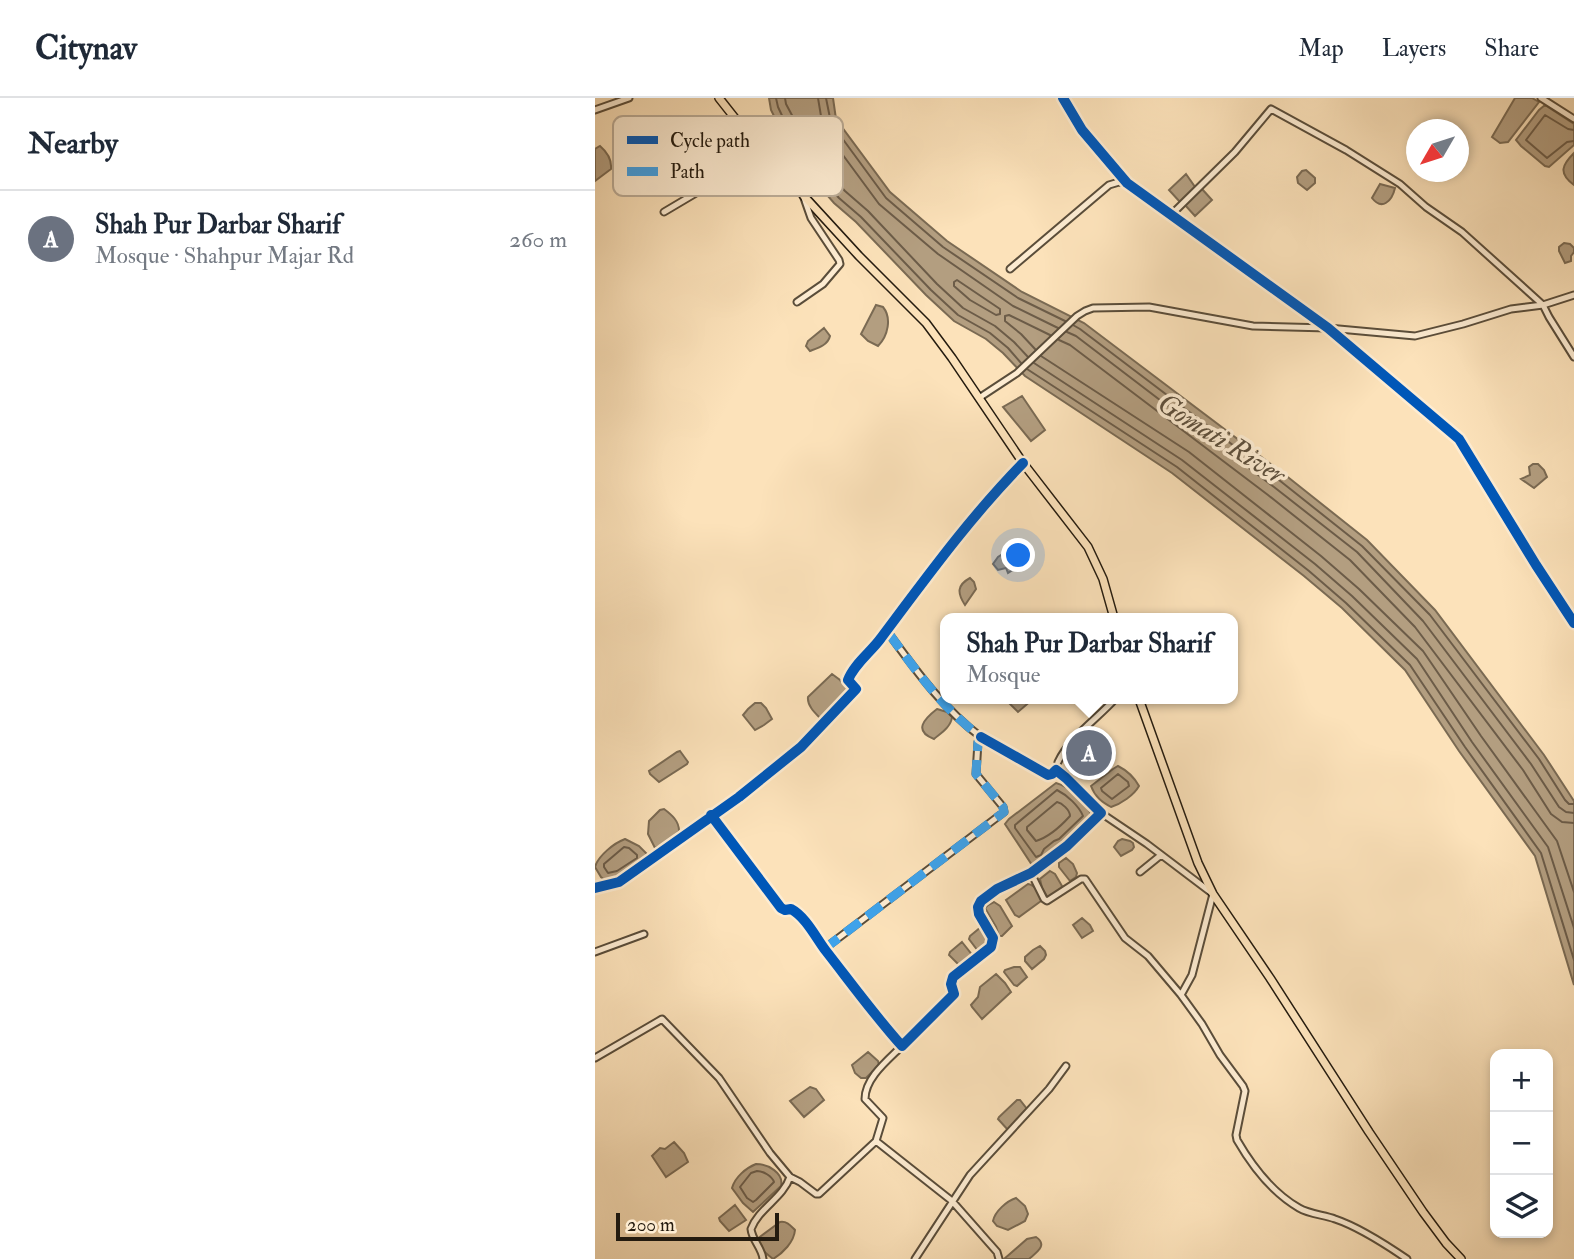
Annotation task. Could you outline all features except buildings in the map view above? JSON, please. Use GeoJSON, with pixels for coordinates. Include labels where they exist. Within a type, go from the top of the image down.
{"type":"FeatureCollection","features":[{"type":"Feature","properties":{"kind":"main road"},"geometry":{"type":"LineString","coordinates":[[720,100],[733,116]]}},
{"type":"Feature","properties":{"kind":"main road"},"geometry":{"type":"LineString","coordinates":[[804,196],[926,323],[1023,463],[1088,547],[1104,579],[1113,613]]}},
{"type":"Feature","properties":{"kind":"main road"},"geometry":{"type":"LineString","coordinates":[[1141,704],[1198,863],[1213,894],[1423,1212],[1445,1243],[1461,1259]]}},
{"type":"Feature","properties":{"kind":"street"},"geometry":{"type":"LineString","coordinates":[[595,110],[629,98]]}},
{"type":"Feature","properties":{"kind":"street"},"geometry":{"type":"LineString","coordinates":[[1063,98],[1082,130],[1127,183],[1328,328],[1459,439],[1574,624]]}},
{"type":"Feature","properties":{"kind":"street"},"geometry":{"type":"LineString","coordinates":[[1541,98],[1574,119]]}},
{"type":"Feature","properties":{"kind":"street"},"geometry":{"type":"LineString","coordinates":[[1172,214],[1235,152],[1271,109],[1346,150],[1400,184],[1426,207],[1462,232],[1543,305],[1574,357]]}},
{"type":"Feature","properties":{"kind":"street"},"geometry":{"type":"LineString","coordinates":[[1010,269],[1109,185],[1127,183]]}},
{"type":"Feature","properties":{"kind":"street"},"geometry":{"type":"LineString","coordinates":[[664,212],[691,196]]}},
{"type":"Feature","properties":{"kind":"street"},"geometry":{"type":"LineString","coordinates":[[797,302],[823,284],[840,262],[811,218],[803,196]]}},
{"type":"Feature","properties":{"kind":"street"},"geometry":{"type":"LineString","coordinates":[[979,398],[1017,373],[1077,316],[1093,308],[1149,307],[1253,326],[1328,328],[1415,336],[1511,309],[1543,305],[1574,295]]}},
{"type":"Feature","properties":{"kind":"street"},"geometry":{"type":"LineString","coordinates":[[595,888],[619,882],[755,784],[801,747],[856,690],[848,680],[851,673],[887,631],[981,509],[1023,463]]}},
{"type":"Feature","properties":{"kind":"street"},"geometry":{"type":"LineString","coordinates":[[887,631],[920,676],[940,698]]}},
{"type":"Feature","properties":{"kind":"street"},"geometry":{"type":"LineString","coordinates":[[946,704],[981,737],[1048,775],[1056,770],[1101,813],[1213,894],[1192,975],[1181,995]]}},
{"type":"Feature","properties":{"kind":"street"},"geometry":{"type":"LineString","coordinates":[[1058,762],[1080,734],[1110,704]]}},
{"type":"Feature","properties":{"kind":"street"},"geometry":{"type":"LineString","coordinates":[[824,949],[1004,812],[1003,807],[976,774],[978,742],[981,737]]}},
{"type":"Feature","properties":{"kind":"street"},"geometry":{"type":"LineString","coordinates":[[595,1058],[661,1019],[664,1020],[719,1078],[770,1153],[790,1177],[819,1194],[876,1141],[883,1118],[864,1098],[865,1090],[879,1070],[954,994],[951,984],[953,977],[991,947],[993,938],[979,914],[978,906],[981,901],[997,889],[1031,873],[1067,846],[1101,813]]}},
{"type":"Feature","properties":{"kind":"street"},"geometry":{"type":"LineString","coordinates":[[711,816],[781,908],[792,909],[799,914],[902,1046]]}},
{"type":"Feature","properties":{"kind":"street"},"geometry":{"type":"LineString","coordinates":[[1140,872],[1161,855]]}},
{"type":"Feature","properties":{"kind":"street"},"geometry":{"type":"LineString","coordinates":[[1031,873],[1044,899],[1048,901],[1085,879],[1125,938],[1148,956],[1181,995],[1244,1086],[1236,1135],[1259,1174],[1300,1209],[1338,1220],[1406,1259]]}},
{"type":"Feature","properties":{"kind":"street"},"geometry":{"type":"LineString","coordinates":[[595,953],[644,934]]}},
{"type":"Feature","properties":{"kind":"street"},"geometry":{"type":"LineString","coordinates":[[915,1259],[970,1175],[1049,1089],[1066,1066]]}},
{"type":"Feature","properties":{"kind":"street"},"geometry":{"type":"LineString","coordinates":[[876,1141],[952,1201],[999,1259]]}},
{"type":"Feature","properties":{"kind":"street"},"geometry":{"type":"LineString","coordinates":[[763,1259],[751,1229],[761,1213],[787,1186],[790,1177]]}},
{"type":"Feature","properties":{"kind":"water"},"geometry":{"type":"Polygon","coordinates":[[[769,98],[833,98],[836,116],[774,116],[769,98]]]}},
{"type":"Feature","properties":{"kind":"water"},"geometry":{"type":"Polygon","coordinates":[[[1515,98],[1532,98],[1539,102],[1508,142],[1500,143],[1492,137],[1515,98]]]}},
{"type":"Feature","properties":{"kind":"water"},"geometry":{"type":"Polygon","coordinates":[[[1545,105],[1574,124],[1574,145],[1549,167],[1516,140],[1545,105]]]}},
{"type":"Feature","properties":{"kind":"water","name":"Gomati River"},"geometry":{"type":"Polygon","coordinates":[[[843,128],[890,192],[947,241],[1022,292],[1084,323],[1284,474],[1367,540],[1435,610],[1544,755],[1574,801],[1574,985],[1535,856],[1459,751],[1405,670],[1342,608],[1172,473],[1025,376],[986,339],[954,321],[828,196],[843,196],[843,128]]]}},
{"type":"Feature","properties":{"kind":"water"},"geometry":{"type":"Polygon","coordinates":[[[600,146],[611,162],[611,169],[595,181],[595,149],[600,146]]]}},
{"type":"Feature","properties":{"kind":"water"},"geometry":{"type":"Polygon","coordinates":[[[1574,153],[1574,185],[1563,169],[1574,153]]]}},
{"type":"Feature","properties":{"kind":"water"},"geometry":{"type":"Polygon","coordinates":[[[1306,170],[1315,178],[1315,183],[1307,190],[1298,183],[1297,177],[1306,170]]]}},
{"type":"Feature","properties":{"kind":"water"},"geometry":{"type":"Polygon","coordinates":[[[1186,174],[1195,187],[1180,202],[1169,190],[1186,174]]]}},
{"type":"Feature","properties":{"kind":"water"},"geometry":{"type":"Polygon","coordinates":[[[1380,184],[1395,188],[1392,197],[1383,204],[1372,198],[1380,184]]]}},
{"type":"Feature","properties":{"kind":"water"},"geometry":{"type":"Polygon","coordinates":[[[1202,189],[1212,200],[1195,216],[1185,205],[1202,189]]]}},
{"type":"Feature","properties":{"kind":"water"},"geometry":{"type":"Polygon","coordinates":[[[1564,243],[1574,248],[1571,261],[1565,263],[1559,251],[1559,247],[1564,243]]]}},
{"type":"Feature","properties":{"kind":"water"},"geometry":{"type":"Polygon","coordinates":[[[876,305],[886,311],[888,322],[878,346],[861,334],[876,305]]]}},
{"type":"Feature","properties":{"kind":"water"},"geometry":{"type":"Polygon","coordinates":[[[824,328],[830,336],[829,339],[822,346],[810,351],[806,346],[808,341],[824,328]]]}},
{"type":"Feature","properties":{"kind":"water"},"geometry":{"type":"Polygon","coordinates":[[[1022,396],[1045,430],[1031,441],[1003,407],[1022,396]]]}},
{"type":"Feature","properties":{"kind":"water"},"geometry":{"type":"Polygon","coordinates":[[[1538,464],[1547,477],[1534,488],[1521,479],[1530,475],[1529,467],[1538,464]]]}},
{"type":"Feature","properties":{"kind":"water"},"geometry":{"type":"Polygon","coordinates":[[[1012,548],[1017,551],[1020,560],[1017,567],[1008,573],[1006,568],[998,570],[993,564],[998,557],[1012,548]]]}},
{"type":"Feature","properties":{"kind":"water"},"geometry":{"type":"Polygon","coordinates":[[[970,578],[976,589],[965,605],[960,590],[963,583],[970,578]]]}},
{"type":"Feature","properties":{"kind":"water"},"geometry":{"type":"Polygon","coordinates":[[[832,674],[849,691],[820,718],[810,706],[808,697],[832,674]]]}},
{"type":"Feature","properties":{"kind":"water"},"geometry":{"type":"Polygon","coordinates":[[[755,703],[761,703],[772,719],[755,730],[743,715],[755,703]]]}},
{"type":"Feature","properties":{"kind":"water"},"geometry":{"type":"Polygon","coordinates":[[[1010,704],[1027,704],[1018,712],[1010,704]]]}},
{"type":"Feature","properties":{"kind":"water"},"geometry":{"type":"Polygon","coordinates":[[[937,709],[952,717],[948,727],[934,739],[922,729],[928,717],[937,709]]]}},
{"type":"Feature","properties":{"kind":"water"},"geometry":{"type":"Polygon","coordinates":[[[680,751],[687,764],[659,782],[650,774],[649,771],[680,751]]]}},
{"type":"Feature","properties":{"kind":"water"},"geometry":{"type":"Polygon","coordinates":[[[1118,766],[1139,786],[1127,799],[1111,807],[1099,799],[1091,786],[1118,766]]]}},
{"type":"Feature","properties":{"kind":"water"},"geometry":{"type":"Polygon","coordinates":[[[1056,783],[1077,796],[1092,816],[1061,847],[1055,849],[1034,868],[1005,824],[1056,783]]]}},
{"type":"Feature","properties":{"kind":"water"},"geometry":{"type":"Polygon","coordinates":[[[664,809],[676,821],[679,831],[665,844],[655,848],[648,834],[649,821],[664,809]]]}},
{"type":"Feature","properties":{"kind":"water"},"geometry":{"type":"Polygon","coordinates":[[[625,839],[639,846],[648,855],[647,860],[608,883],[595,867],[607,850],[625,839]]]}},
{"type":"Feature","properties":{"kind":"water"},"geometry":{"type":"Polygon","coordinates":[[[1122,839],[1133,843],[1134,847],[1121,856],[1114,847],[1122,839]]]}},
{"type":"Feature","properties":{"kind":"water"},"geometry":{"type":"Polygon","coordinates":[[[1066,858],[1077,873],[1070,881],[1059,867],[1059,863],[1066,858]]]}},
{"type":"Feature","properties":{"kind":"water"},"geometry":{"type":"Polygon","coordinates":[[[1050,871],[1062,886],[1048,898],[1040,879],[1050,871]]]}},
{"type":"Feature","properties":{"kind":"water"},"geometry":{"type":"Polygon","coordinates":[[[1028,884],[1037,890],[1041,901],[1019,917],[1006,900],[1028,884]]]}},
{"type":"Feature","properties":{"kind":"water"},"geometry":{"type":"Polygon","coordinates":[[[994,902],[1000,906],[1012,926],[1002,936],[999,936],[985,908],[994,902]]]}},
{"type":"Feature","properties":{"kind":"water"},"geometry":{"type":"Polygon","coordinates":[[[1082,918],[1093,931],[1082,938],[1073,925],[1082,918]]]}},
{"type":"Feature","properties":{"kind":"water"},"geometry":{"type":"Polygon","coordinates":[[[981,927],[990,938],[978,951],[969,939],[981,927]]]}},
{"type":"Feature","properties":{"kind":"water"},"geometry":{"type":"Polygon","coordinates":[[[962,942],[973,956],[960,966],[949,955],[962,942]]]}},
{"type":"Feature","properties":{"kind":"water"},"geometry":{"type":"Polygon","coordinates":[[[1040,946],[1046,955],[1032,969],[1025,957],[1040,946]]]}},
{"type":"Feature","properties":{"kind":"water"},"geometry":{"type":"Polygon","coordinates":[[[1020,967],[1027,977],[1017,986],[1004,972],[1020,967]]]}},
{"type":"Feature","properties":{"kind":"water"},"geometry":{"type":"Polygon","coordinates":[[[996,974],[1011,992],[982,1019],[971,1005],[978,997],[980,987],[996,974]]]}},
{"type":"Feature","properties":{"kind":"water"},"geometry":{"type":"Polygon","coordinates":[[[868,1052],[879,1065],[866,1078],[861,1078],[852,1065],[868,1052]]]}},
{"type":"Feature","properties":{"kind":"water"},"geometry":{"type":"Polygon","coordinates":[[[810,1087],[816,1089],[824,1100],[804,1117],[790,1101],[810,1087]]]}},
{"type":"Feature","properties":{"kind":"water"},"geometry":{"type":"Polygon","coordinates":[[[1017,1100],[1027,1109],[1008,1130],[998,1119],[1017,1100]]]}},
{"type":"Feature","properties":{"kind":"water"},"geometry":{"type":"Polygon","coordinates":[[[674,1142],[688,1162],[666,1177],[652,1156],[660,1148],[665,1149],[674,1142]]]}},
{"type":"Feature","properties":{"kind":"water"},"geometry":{"type":"Polygon","coordinates":[[[756,1164],[778,1173],[781,1186],[753,1212],[732,1188],[741,1173],[756,1164]]]}},
{"type":"Feature","properties":{"kind":"water"},"geometry":{"type":"Polygon","coordinates":[[[1016,1198],[1025,1206],[1028,1214],[1025,1221],[1008,1230],[997,1226],[993,1221],[996,1214],[1005,1204],[1016,1198]]]}},
{"type":"Feature","properties":{"kind":"water"},"geometry":{"type":"Polygon","coordinates":[[[735,1205],[746,1220],[729,1231],[719,1218],[735,1205]]]}},
{"type":"Feature","properties":{"kind":"water"},"geometry":{"type":"Polygon","coordinates":[[[780,1222],[785,1222],[795,1230],[787,1247],[773,1259],[761,1249],[757,1239],[780,1222]]]}},
{"type":"Feature","properties":{"kind":"water"},"geometry":{"type":"Polygon","coordinates":[[[1036,1237],[1041,1246],[1029,1259],[1004,1259],[1027,1239],[1036,1237]]]}},
{"type":"Feature","properties":{"kind":"marked path"},"geometry":{"type":"LineString","coordinates":[[887,631],[940,699]]}},
{"type":"Feature","properties":{"kind":"marked path"},"geometry":{"type":"LineString","coordinates":[[824,949],[1004,812],[1003,807],[976,774],[978,742],[981,737],[945,704]]}},
{"type":"Feature","properties":{"kind":"cycle path"},"geometry":{"type":"LineString","coordinates":[[1063,98],[1082,130],[1127,183],[1328,328],[1459,439],[1574,623]]}},
{"type":"Feature","properties":{"kind":"cycle path"},"geometry":{"type":"LineString","coordinates":[[595,888],[619,882],[739,797],[801,747],[856,689],[848,680],[854,669],[967,526],[1023,463]]}},
{"type":"Feature","properties":{"kind":"cycle path"},"geometry":{"type":"LineString","coordinates":[[711,815],[781,908],[791,909],[806,922],[902,1046],[954,994],[951,984],[953,977],[991,947],[993,938],[979,914],[981,901],[997,889],[1031,873],[1067,846],[1101,813],[1056,770],[1048,775],[981,737]]}},
{"type":"Feature","properties":{"kind":"place","name":"Shah Pur Darbar Sharif"},"geometry":{"type":"Point","coordinates":[1089,753]}}]}
